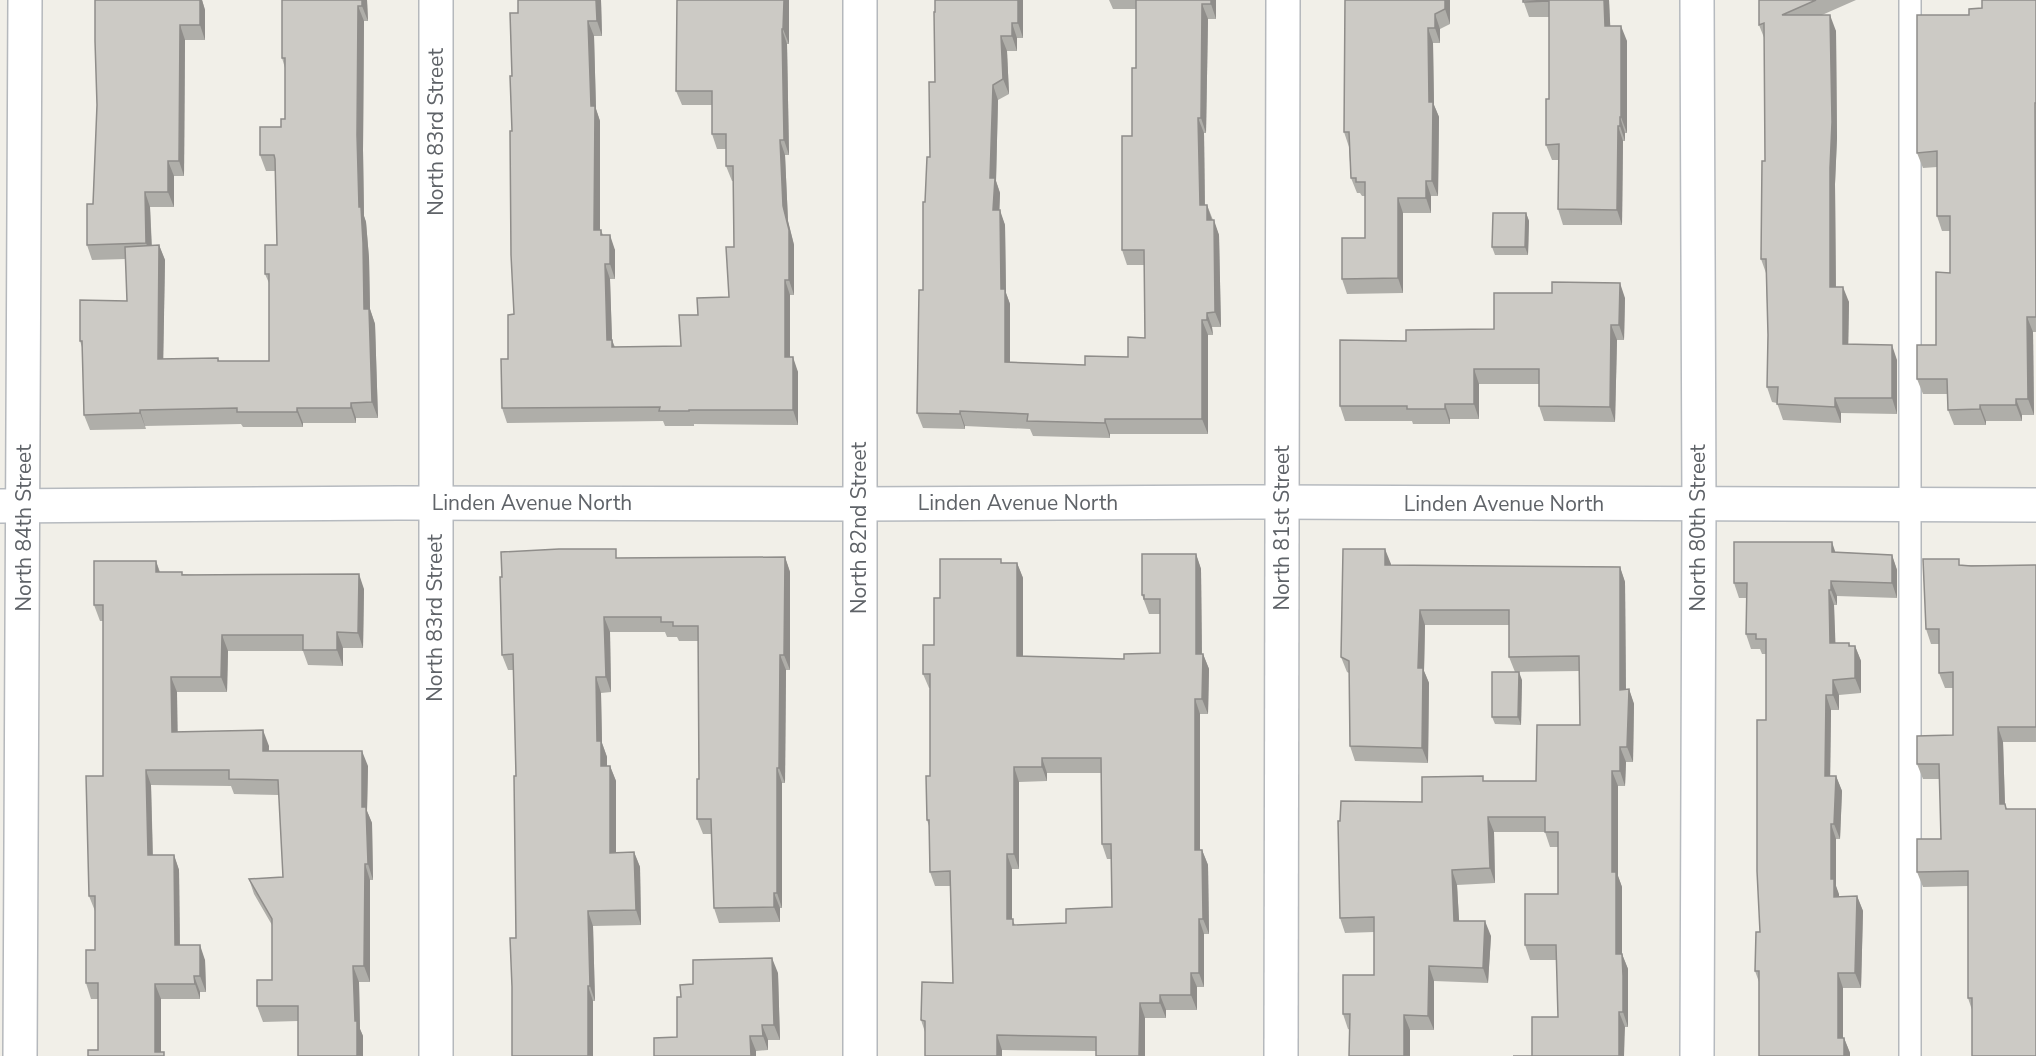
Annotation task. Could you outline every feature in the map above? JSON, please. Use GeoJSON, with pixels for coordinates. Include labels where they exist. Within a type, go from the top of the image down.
{"type":"FeatureCollection","features":[{"type":"Feature","properties":{"kind":"street","name":"North 84th Street"},"geometry":{"type":"LineString","coordinates":[[20,1056],[12,506],[26,0]]}},
{"type":"Feature","properties":{"kind":"street","name":"North 83rd Street"},"geometry":{"type":"LineString","coordinates":[[436,0],[436,1056]]}},
{"type":"Feature","properties":{"kind":"street","name":"North 82nd Street"},"geometry":{"type":"LineString","coordinates":[[860,0],[860,1056]]}},
{"type":"Feature","properties":{"kind":"street","name":"North 81st Street"},"geometry":{"type":"LineString","coordinates":[[1281,1056],[1282,0]]}},
{"type":"Feature","properties":{"kind":"street","name":"North 80th Street"},"geometry":{"type":"LineString","coordinates":[[1697,0],[1699,505],[1697,1056]]}},
{"type":"Feature","properties":{"kind":"street","name":"Linden Avenue North"},"geometry":{"type":"LineString","coordinates":[[12,506],[435,503],[2036,506]]}},
{"type":"Feature","properties":{"kind":"lane"},"geometry":{"type":"LineString","coordinates":[[1910,0],[1910,1056]]}},
{"type":"Feature","properties":{"kind":"building"},"geometry":{"type":"Polygon","coordinates":[[[95,0],[200,0],[200,25],[180,25],[179,161],[168,161],[168,192],[145,192],[146,243],[87,245],[87,204],[93,204],[97,105],[95,0]]]}},
{"type":"Feature","properties":{"kind":"building"},"geometry":{"type":"Polygon","coordinates":[[[282,0],[362,0],[362,6],[358,6],[357,135],[364,309],[369,309],[372,402],[351,403],[351,408],[297,408],[297,412],[237,412],[237,408],[140,410],[140,413],[84,415],[80,300],[127,301],[125,247],[159,245],[158,359],[218,358],[218,361],[269,361],[269,274],[265,274],[265,245],[277,245],[275,159],[274,155],[260,155],[260,127],[281,127],[281,119],[285,119],[282,0]]]}},
{"type":"Feature","properties":{"kind":"building"},"geometry":{"type":"Polygon","coordinates":[[[518,0],[596,0],[597,21],[588,21],[591,106],[595,106],[594,230],[601,230],[601,235],[610,235],[610,264],[605,264],[607,340],[612,340],[612,347],[681,346],[679,315],[698,315],[697,298],[729,297],[726,247],[734,247],[733,166],[726,166],[726,134],[712,134],[712,91],[676,91],[677,0],[784,0],[782,29],[784,140],[780,140],[783,206],[789,230],[789,280],[785,280],[785,357],[793,357],[793,410],[659,411],[660,407],[502,408],[501,359],[508,359],[508,315],[514,314],[511,255],[510,13],[518,13],[518,0]]]}},
{"type":"Feature","properties":{"kind":"building"},"geometry":{"type":"Polygon","coordinates":[[[935,0],[1018,0],[1018,23],[1012,23],[1012,36],[1001,36],[1003,79],[993,85],[990,178],[995,178],[993,210],[1000,210],[1001,289],[1005,289],[1005,362],[1085,365],[1085,356],[1128,357],[1128,337],[1145,338],[1144,250],[1122,250],[1122,136],[1132,136],[1132,68],[1136,68],[1136,0],[1211,0],[1211,4],[1202,4],[1201,118],[1198,118],[1200,205],[1207,205],[1207,220],[1214,220],[1215,312],[1207,313],[1207,320],[1202,320],[1202,419],[1105,419],[1105,423],[1027,421],[1028,414],[960,411],[960,414],[917,413],[919,290],[923,290],[923,202],[925,202],[927,157],[930,157],[929,82],[935,82],[935,0]]]}},
{"type":"Feature","properties":{"kind":"building"},"geometry":{"type":"Polygon","coordinates":[[[1345,0],[1445,0],[1445,9],[1435,14],[1435,28],[1428,28],[1429,102],[1433,102],[1432,181],[1426,181],[1426,198],[1398,198],[1398,278],[1342,279],[1342,238],[1365,238],[1365,182],[1356,182],[1356,178],[1351,178],[1349,132],[1344,132],[1345,0]]]}},
{"type":"Feature","properties":{"kind":"building"},"geometry":{"type":"Polygon","coordinates":[[[1523,0],[1604,0],[1605,26],[1621,26],[1621,117],[1620,126],[1618,126],[1617,210],[1558,209],[1559,144],[1546,145],[1546,99],[1549,99],[1549,1],[1523,2],[1523,0]]]}},
{"type":"Feature","properties":{"kind":"building"},"geometry":{"type":"Polygon","coordinates":[[[1759,0],[1816,0],[1782,15],[1830,15],[1832,122],[1830,287],[1843,287],[1843,344],[1892,345],[1892,398],[1835,398],[1835,407],[1777,404],[1778,387],[1767,387],[1766,259],[1761,259],[1762,161],[1765,161],[1764,23],[1759,25],[1759,0]]]}},
{"type":"Feature","properties":{"kind":"building"},"geometry":{"type":"Polygon","coordinates":[[[1982,0],[2036,0],[2036,317],[2027,317],[2028,399],[2016,399],[2016,405],[1980,405],[1980,409],[1948,410],[1947,379],[1917,379],[1917,345],[1936,345],[1936,272],[1950,273],[1950,216],[1937,216],[1937,151],[1917,153],[1917,15],[1969,15],[1969,9],[1982,8],[1982,0]]]}},
{"type":"Feature","properties":{"kind":"building"},"geometry":{"type":"Polygon","coordinates":[[[1493,213],[1526,213],[1525,247],[1492,247],[1493,213]]]}},
{"type":"Feature","properties":{"kind":"building"},"geometry":{"type":"Polygon","coordinates":[[[1552,282],[1620,283],[1619,325],[1611,325],[1610,407],[1539,406],[1539,369],[1474,369],[1474,404],[1445,404],[1445,409],[1407,409],[1407,406],[1340,406],[1340,340],[1406,341],[1406,330],[1494,329],[1494,293],[1552,293],[1552,282]]]}},
{"type":"Feature","properties":{"kind":"building"},"geometry":{"type":"Polygon","coordinates":[[[1734,542],[1832,542],[1832,552],[1892,555],[1892,583],[1831,581],[1831,590],[1829,590],[1830,643],[1849,643],[1849,646],[1855,646],[1855,678],[1833,680],[1833,695],[1826,695],[1825,776],[1836,776],[1834,824],[1831,824],[1831,879],[1834,879],[1834,897],[1857,896],[1855,973],[1838,973],[1838,1038],[1844,1038],[1844,1056],[1759,1056],[1759,971],[1755,971],[1756,932],[1760,932],[1757,871],[1757,720],[1766,720],[1766,639],[1756,639],[1756,634],[1746,634],[1747,583],[1734,583],[1734,542]]]}},
{"type":"Feature","properties":{"kind":"building"},"geometry":{"type":"Polygon","coordinates":[[[616,549],[616,558],[785,557],[784,655],[780,655],[779,768],[777,768],[777,893],[774,893],[774,907],[714,908],[711,819],[697,819],[698,626],[673,626],[673,622],[661,622],[661,617],[604,617],[606,677],[596,677],[597,741],[601,741],[601,766],[610,766],[610,853],[634,852],[636,910],[588,911],[590,986],[588,986],[588,1056],[512,1056],[510,938],[516,938],[514,776],[516,776],[513,654],[502,655],[501,552],[616,549]]]}},
{"type":"Feature","properties":{"kind":"building"},"geometry":{"type":"Polygon","coordinates":[[[1343,549],[1385,549],[1385,565],[1620,567],[1620,690],[1629,689],[1627,747],[1620,747],[1620,771],[1612,771],[1612,872],[1616,872],[1616,954],[1622,954],[1623,976],[1623,1012],[1619,1012],[1619,1056],[1532,1056],[1532,1017],[1558,1017],[1556,945],[1525,945],[1525,894],[1558,894],[1558,832],[1545,832],[1545,817],[1488,817],[1490,868],[1452,870],[1454,921],[1485,921],[1483,968],[1429,966],[1428,1016],[1404,1015],[1404,1056],[1349,1056],[1350,1014],[1343,1014],[1343,975],[1374,975],[1374,917],[1340,918],[1338,821],[1340,821],[1341,801],[1422,802],[1422,777],[1483,776],[1483,781],[1536,781],[1537,725],[1580,725],[1579,656],[1509,657],[1509,610],[1420,610],[1418,668],[1423,668],[1422,748],[1350,746],[1349,661],[1341,657],[1343,549]]]}},
{"type":"Feature","properties":{"kind":"building"},"geometry":{"type":"Polygon","coordinates":[[[1142,554],[1196,554],[1196,654],[1203,654],[1202,699],[1195,699],[1195,850],[1202,850],[1203,919],[1199,919],[1199,973],[1191,973],[1191,995],[1160,995],[1160,1003],[1140,1003],[1139,1056],[1096,1056],[1096,1037],[997,1035],[997,1056],[925,1056],[925,1021],[921,1020],[922,982],[953,983],[950,871],[930,872],[929,820],[927,820],[926,776],[930,776],[930,674],[923,674],[923,645],[934,645],[934,598],[940,598],[940,559],[1001,559],[1001,563],[1017,563],[1017,656],[1124,659],[1124,654],[1160,653],[1160,599],[1144,599],[1142,595],[1142,554]],[[1042,758],[1042,767],[1014,767],[1014,854],[1007,854],[1007,919],[1013,919],[1013,925],[1066,923],[1066,909],[1112,907],[1111,844],[1102,844],[1101,758],[1042,758]]]}},
{"type":"Feature","properties":{"kind":"building"},"geometry":{"type":"Polygon","coordinates":[[[1923,559],[1959,559],[1959,565],[1971,566],[2036,565],[2036,727],[1998,727],[2000,804],[2005,804],[2006,809],[2036,809],[2036,1056],[1972,1056],[1972,998],[1968,998],[1968,871],[1917,872],[1917,839],[1941,839],[1939,764],[1917,764],[1917,736],[1953,735],[1953,672],[1939,673],[1939,629],[1926,629],[1923,559]]]}},
{"type":"Feature","properties":{"kind":"building"},"geometry":{"type":"Polygon","coordinates":[[[94,561],[156,561],[156,572],[182,572],[182,575],[359,574],[358,633],[337,632],[337,650],[303,650],[303,635],[222,635],[221,677],[171,677],[172,732],[263,730],[263,751],[362,751],[362,807],[366,807],[368,864],[365,864],[364,966],[353,966],[357,1056],[298,1056],[298,1006],[257,1006],[257,980],[272,980],[272,919],[249,879],[283,877],[278,780],[229,779],[229,770],[146,770],[148,855],[174,855],[175,945],[200,945],[200,976],[194,976],[195,984],[155,984],[155,1052],[164,1052],[164,1056],[88,1056],[88,1050],[98,1050],[98,983],[86,983],[86,950],[95,950],[95,896],[89,896],[86,776],[103,776],[103,605],[94,605],[94,561]]]}},
{"type":"Feature","properties":{"kind":"building"},"geometry":{"type":"Polygon","coordinates":[[[1492,672],[1519,672],[1518,717],[1492,717],[1492,672]]]}},
{"type":"Feature","properties":{"kind":"building"},"geometry":{"type":"Polygon","coordinates":[[[772,958],[774,1025],[762,1025],[763,1036],[750,1036],[751,1056],[654,1056],[654,1038],[677,1037],[677,997],[681,997],[680,985],[693,984],[693,960],[772,958]]]}}]}
